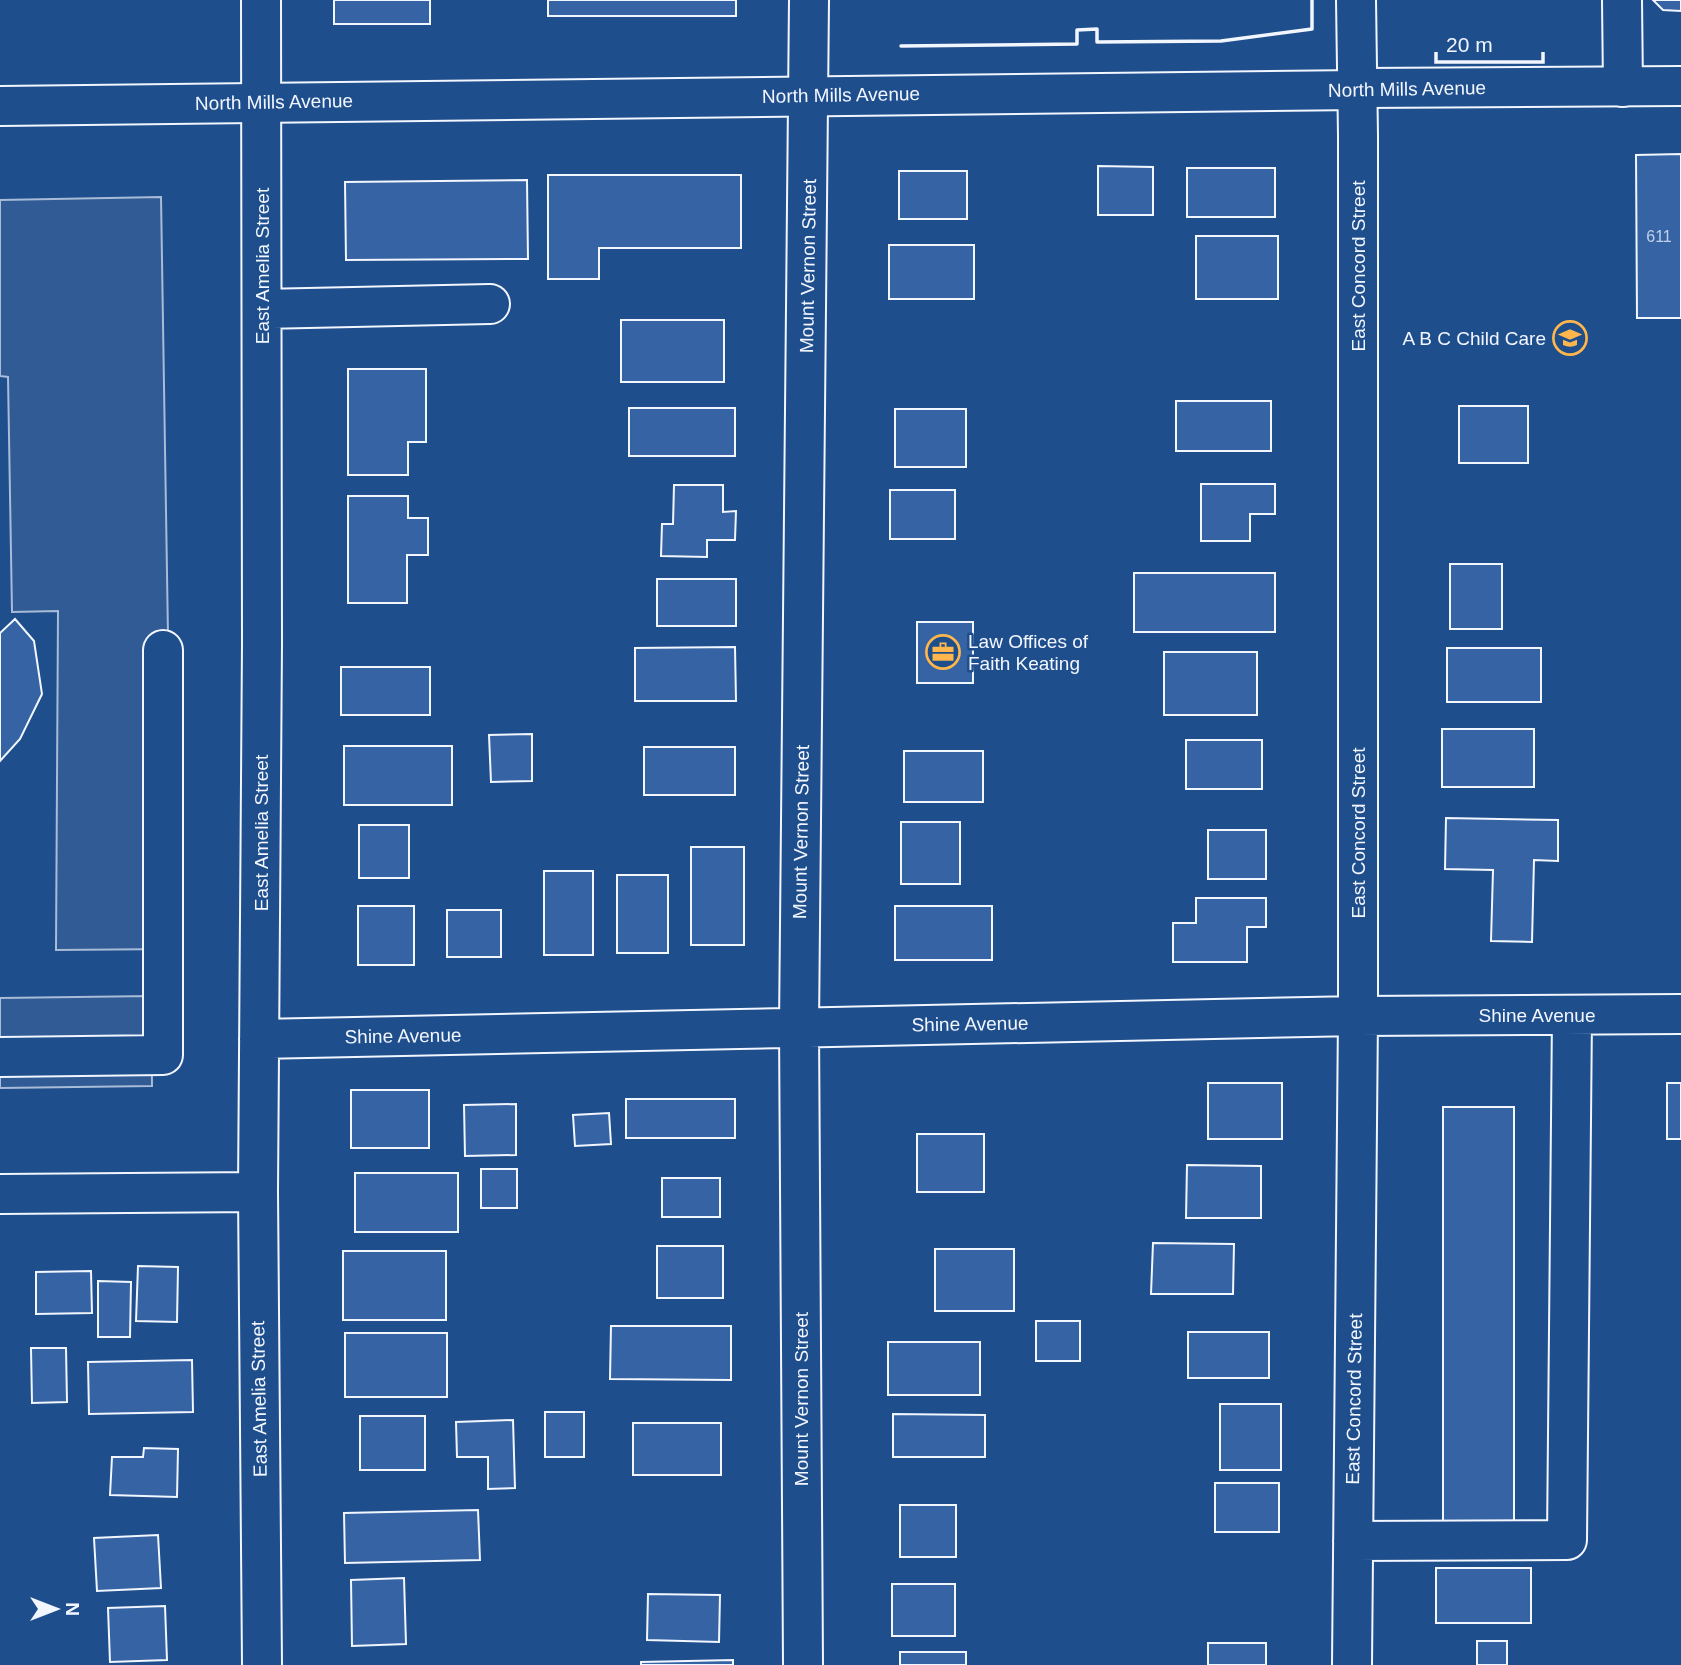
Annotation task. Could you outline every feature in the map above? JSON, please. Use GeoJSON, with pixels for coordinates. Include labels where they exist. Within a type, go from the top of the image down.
{"type":"FeatureCollection","features":[{"type":"Feature","properties":{"kind":"street","name":"East Amelia Street"},"geometry":{"type":"LineString","coordinates":[[261,0],[258,1192],[262,1665]]}},
{"type":"Feature","properties":{"kind":"street","name":"Mount Vernon Street"},"geometry":{"type":"LineString","coordinates":[[803,1665],[799,1027],[809,0]]}},
{"type":"Feature","properties":{"kind":"street","name":"East Concord Street"},"geometry":{"type":"LineString","coordinates":[[1352,1665],[1358,1016],[1356,0]]}},
{"type":"Feature","properties":{"kind":"street"},"geometry":{"type":"LineString","coordinates":[[1622,0],[1623,87]]}},
{"type":"Feature","properties":{"kind":"street","name":"North Mills Avenue"},"geometry":{"type":"LineString","coordinates":[[0,106],[1681,86]]}},
{"type":"Feature","properties":{"kind":"street"},"geometry":{"type":"LineString","coordinates":[[262,309],[490,304]]}},
{"type":"Feature","properties":{"kind":"street"},"geometry":{"type":"LineString","coordinates":[[0,1057],[163,1055],[163,650]]}},
{"type":"Feature","properties":{"kind":"street","name":"Shine Avenue"},"geometry":{"type":"LineString","coordinates":[[259,1039],[1358,1016],[1681,1014]]}},
{"type":"Feature","properties":{"kind":"street"},"geometry":{"type":"LineString","coordinates":[[1353,1541],[1567,1540],[1572,1015]]}},
{"type":"Feature","properties":{"kind":"street"},"geometry":{"type":"LineString","coordinates":[[0,1194],[258,1192]]}},
{"type":"Feature","properties":{"kind":"shaded area"},"geometry":{"type":"Polygon","coordinates":[[[161,197],[173,949],[56,950],[58,611],[12,612],[8,377],[0,376],[0,200],[161,197]]]}},
{"type":"Feature","properties":{"kind":"shaded area"},"geometry":{"type":"Polygon","coordinates":[[[151,996],[152,1086],[0,1088],[0,998],[151,996]]]}},
{"type":"Feature","properties":{"kind":"building"},"geometry":{"type":"Polygon","coordinates":[[[334,0],[430,0],[430,24],[334,24],[334,0]]]}},
{"type":"Feature","properties":{"kind":"building"},"geometry":{"type":"Polygon","coordinates":[[[548,0],[736,0],[736,16],[548,16],[548,0]]]}},
{"type":"Feature","properties":{"kind":"building"},"geometry":{"type":"Polygon","coordinates":[[[1653,0],[1681,0],[1681,11],[1663,10],[1653,0]]]}},
{"type":"Feature","properties":{"kind":"building"},"geometry":{"type":"Polygon","coordinates":[[[1681,154],[1681,318],[1637,318],[1636,155],[1681,154]]]}},
{"type":"Feature","properties":{"kind":"building"},"geometry":{"type":"Polygon","coordinates":[[[1098,166],[1153,167],[1153,215],[1098,215],[1098,166]]]}},
{"type":"Feature","properties":{"kind":"building"},"geometry":{"type":"Polygon","coordinates":[[[1187,168],[1275,168],[1275,217],[1187,217],[1187,168]]]}},
{"type":"Feature","properties":{"kind":"building"},"geometry":{"type":"Polygon","coordinates":[[[899,171],[967,171],[967,219],[899,219],[899,171]]]}},
{"type":"Feature","properties":{"kind":"building"},"geometry":{"type":"Polygon","coordinates":[[[548,175],[741,175],[741,248],[599,248],[599,279],[548,279],[548,175]]]}},
{"type":"Feature","properties":{"kind":"building"},"geometry":{"type":"Polygon","coordinates":[[[527,180],[528,259],[346,260],[345,182],[527,180]]]}},
{"type":"Feature","properties":{"kind":"building"},"geometry":{"type":"Polygon","coordinates":[[[1196,236],[1278,236],[1278,299],[1196,299],[1196,236]]]}},
{"type":"Feature","properties":{"kind":"building"},"geometry":{"type":"Polygon","coordinates":[[[889,245],[974,245],[974,299],[889,299],[889,245]]]}},
{"type":"Feature","properties":{"kind":"building"},"geometry":{"type":"Polygon","coordinates":[[[621,320],[724,320],[724,382],[621,382],[621,320]]]}},
{"type":"Feature","properties":{"kind":"building"},"geometry":{"type":"Polygon","coordinates":[[[348,369],[426,369],[426,442],[408,442],[408,475],[348,475],[348,369]]]}},
{"type":"Feature","properties":{"kind":"building"},"geometry":{"type":"Polygon","coordinates":[[[1176,401],[1271,401],[1271,451],[1176,451],[1176,401]]]}},
{"type":"Feature","properties":{"kind":"building"},"geometry":{"type":"Polygon","coordinates":[[[1459,406],[1528,406],[1528,463],[1459,463],[1459,406]]]}},
{"type":"Feature","properties":{"kind":"building"},"geometry":{"type":"Polygon","coordinates":[[[629,408],[735,408],[735,456],[629,456],[629,408]]]}},
{"type":"Feature","properties":{"kind":"building"},"geometry":{"type":"Polygon","coordinates":[[[895,409],[966,409],[966,467],[895,467],[895,409]]]}},
{"type":"Feature","properties":{"kind":"building"},"geometry":{"type":"Polygon","coordinates":[[[1201,484],[1275,484],[1275,514],[1250,514],[1250,541],[1201,541],[1201,484]]]}},
{"type":"Feature","properties":{"kind":"building"},"geometry":{"type":"Polygon","coordinates":[[[674,485],[723,485],[723,512],[736,511],[735,540],[707,540],[707,557],[661,556],[662,524],[673,524],[674,485]]]}},
{"type":"Feature","properties":{"kind":"building"},"geometry":{"type":"Polygon","coordinates":[[[890,490],[955,490],[955,539],[890,539],[890,490]]]}},
{"type":"Feature","properties":{"kind":"building"},"geometry":{"type":"Polygon","coordinates":[[[348,496],[408,496],[408,518],[428,518],[428,555],[407,555],[407,603],[348,603],[348,496]]]}},
{"type":"Feature","properties":{"kind":"building"},"geometry":{"type":"Polygon","coordinates":[[[1450,564],[1502,564],[1502,629],[1450,629],[1450,564]]]}},
{"type":"Feature","properties":{"kind":"building"},"geometry":{"type":"Polygon","coordinates":[[[1134,573],[1275,573],[1275,632],[1134,632],[1134,573]]]}},
{"type":"Feature","properties":{"kind":"building"},"geometry":{"type":"Polygon","coordinates":[[[657,579],[736,579],[736,626],[657,626],[657,579]]]}},
{"type":"Feature","properties":{"kind":"building"},"geometry":{"type":"Polygon","coordinates":[[[15,619],[34,641],[42,694],[20,739],[0,761],[0,633],[15,619]]]}},
{"type":"Feature","properties":{"kind":"building"},"geometry":{"type":"Polygon","coordinates":[[[917,622],[973,622],[973,683],[917,683],[917,622]]]}},
{"type":"Feature","properties":{"kind":"building"},"geometry":{"type":"Polygon","coordinates":[[[735,647],[736,701],[635,701],[635,648],[735,647]]]}},
{"type":"Feature","properties":{"kind":"building"},"geometry":{"type":"Polygon","coordinates":[[[1447,648],[1541,648],[1541,702],[1447,702],[1447,648]]]}},
{"type":"Feature","properties":{"kind":"building"},"geometry":{"type":"Polygon","coordinates":[[[1164,652],[1257,652],[1257,715],[1164,715],[1164,652]]]}},
{"type":"Feature","properties":{"kind":"building"},"geometry":{"type":"Polygon","coordinates":[[[341,667],[430,667],[430,715],[341,715],[341,667]]]}},
{"type":"Feature","properties":{"kind":"building"},"geometry":{"type":"Polygon","coordinates":[[[1442,729],[1534,729],[1534,787],[1442,787],[1442,729]]]}},
{"type":"Feature","properties":{"kind":"building"},"geometry":{"type":"Polygon","coordinates":[[[532,734],[532,781],[491,782],[489,735],[532,734]]]}},
{"type":"Feature","properties":{"kind":"building"},"geometry":{"type":"Polygon","coordinates":[[[1186,740],[1262,740],[1262,789],[1186,789],[1186,740]]]}},
{"type":"Feature","properties":{"kind":"building"},"geometry":{"type":"Polygon","coordinates":[[[344,746],[452,746],[452,805],[344,805],[344,746]]]}},
{"type":"Feature","properties":{"kind":"building"},"geometry":{"type":"Polygon","coordinates":[[[644,747],[735,747],[735,795],[644,795],[644,747]]]}},
{"type":"Feature","properties":{"kind":"building"},"geometry":{"type":"Polygon","coordinates":[[[904,751],[983,751],[983,802],[904,802],[904,751]]]}},
{"type":"Feature","properties":{"kind":"building"},"geometry":{"type":"Polygon","coordinates":[[[1446,818],[1558,820],[1558,861],[1534,860],[1532,942],[1491,941],[1493,870],[1445,869],[1446,818]]]}},
{"type":"Feature","properties":{"kind":"building"},"geometry":{"type":"Polygon","coordinates":[[[901,822],[960,822],[960,884],[901,884],[901,822]]]}},
{"type":"Feature","properties":{"kind":"building"},"geometry":{"type":"Polygon","coordinates":[[[359,825],[409,825],[409,878],[359,878],[359,825]]]}},
{"type":"Feature","properties":{"kind":"building"},"geometry":{"type":"Polygon","coordinates":[[[1208,830],[1266,830],[1266,879],[1208,879],[1208,830]]]}},
{"type":"Feature","properties":{"kind":"building"},"geometry":{"type":"Polygon","coordinates":[[[691,847],[744,847],[744,945],[691,945],[691,847]]]}},
{"type":"Feature","properties":{"kind":"building"},"geometry":{"type":"Polygon","coordinates":[[[544,871],[593,871],[593,955],[544,955],[544,871]]]}},
{"type":"Feature","properties":{"kind":"building"},"geometry":{"type":"Polygon","coordinates":[[[617,875],[668,875],[668,953],[617,953],[617,875]]]}},
{"type":"Feature","properties":{"kind":"building"},"geometry":{"type":"Polygon","coordinates":[[[1196,898],[1266,898],[1266,927],[1247,927],[1247,962],[1173,962],[1173,923],[1196,923],[1196,898]]]}},
{"type":"Feature","properties":{"kind":"building"},"geometry":{"type":"Polygon","coordinates":[[[358,906],[414,906],[414,965],[358,965],[358,906]]]}},
{"type":"Feature","properties":{"kind":"building"},"geometry":{"type":"Polygon","coordinates":[[[895,906],[992,906],[992,960],[895,960],[895,906]]]}},
{"type":"Feature","properties":{"kind":"building"},"geometry":{"type":"Polygon","coordinates":[[[447,910],[501,910],[501,957],[447,957],[447,910]]]}},
{"type":"Feature","properties":{"kind":"building"},"geometry":{"type":"Polygon","coordinates":[[[1208,1083],[1282,1083],[1282,1139],[1208,1139],[1208,1083]]]}},
{"type":"Feature","properties":{"kind":"building"},"geometry":{"type":"Polygon","coordinates":[[[1667,1083],[1681,1083],[1681,1139],[1667,1139],[1667,1083]]]}},
{"type":"Feature","properties":{"kind":"building"},"geometry":{"type":"Polygon","coordinates":[[[351,1090],[429,1090],[429,1148],[351,1148],[351,1090]]]}},
{"type":"Feature","properties":{"kind":"building"},"geometry":{"type":"Polygon","coordinates":[[[626,1099],[735,1099],[735,1138],[626,1138],[626,1099]]]}},
{"type":"Feature","properties":{"kind":"building"},"geometry":{"type":"Polygon","coordinates":[[[516,1104],[516,1155],[465,1156],[464,1105],[516,1104]]]}},
{"type":"Feature","properties":{"kind":"building"},"geometry":{"type":"Polygon","coordinates":[[[1443,1107],[1514,1107],[1514,1528],[1443,1528],[1443,1107]]]}},
{"type":"Feature","properties":{"kind":"building"},"geometry":{"type":"Polygon","coordinates":[[[609,1113],[611,1144],[575,1146],[573,1115],[609,1113]]]}},
{"type":"Feature","properties":{"kind":"building"},"geometry":{"type":"Polygon","coordinates":[[[917,1134],[984,1134],[984,1192],[917,1192],[917,1134]]]}},
{"type":"Feature","properties":{"kind":"building"},"geometry":{"type":"Polygon","coordinates":[[[1187,1165],[1261,1166],[1261,1218],[1186,1218],[1187,1165]]]}},
{"type":"Feature","properties":{"kind":"building"},"geometry":{"type":"Polygon","coordinates":[[[481,1169],[517,1169],[517,1208],[481,1208],[481,1169]]]}},
{"type":"Feature","properties":{"kind":"building"},"geometry":{"type":"Polygon","coordinates":[[[355,1173],[458,1173],[458,1232],[355,1232],[355,1173]]]}},
{"type":"Feature","properties":{"kind":"building"},"geometry":{"type":"Polygon","coordinates":[[[662,1178],[720,1178],[720,1217],[662,1217],[662,1178]]]}},
{"type":"Feature","properties":{"kind":"building"},"geometry":{"type":"Polygon","coordinates":[[[1153,1243],[1234,1244],[1233,1294],[1151,1294],[1153,1243]]]}},
{"type":"Feature","properties":{"kind":"building"},"geometry":{"type":"Polygon","coordinates":[[[657,1246],[723,1246],[723,1298],[657,1298],[657,1246]]]}},
{"type":"Feature","properties":{"kind":"building"},"geometry":{"type":"Polygon","coordinates":[[[935,1249],[1014,1249],[1014,1311],[935,1311],[935,1249]]]}},
{"type":"Feature","properties":{"kind":"building"},"geometry":{"type":"Polygon","coordinates":[[[343,1251],[446,1251],[446,1320],[343,1320],[343,1251]]]}},
{"type":"Feature","properties":{"kind":"building"},"geometry":{"type":"Polygon","coordinates":[[[138,1266],[178,1267],[177,1322],[136,1321],[138,1266]]]}},
{"type":"Feature","properties":{"kind":"building"},"geometry":{"type":"Polygon","coordinates":[[[91,1271],[92,1313],[36,1314],[36,1272],[91,1271]]]}},
{"type":"Feature","properties":{"kind":"building"},"geometry":{"type":"Polygon","coordinates":[[[98,1281],[131,1282],[130,1337],[98,1337],[98,1281]]]}},
{"type":"Feature","properties":{"kind":"building"},"geometry":{"type":"Polygon","coordinates":[[[1036,1321],[1080,1321],[1080,1361],[1036,1361],[1036,1321]]]}},
{"type":"Feature","properties":{"kind":"building"},"geometry":{"type":"Polygon","coordinates":[[[611,1326],[731,1326],[731,1380],[610,1379],[611,1326]]]}},
{"type":"Feature","properties":{"kind":"building"},"geometry":{"type":"Polygon","coordinates":[[[1188,1332],[1269,1332],[1269,1378],[1188,1378],[1188,1332]]]}},
{"type":"Feature","properties":{"kind":"building"},"geometry":{"type":"Polygon","coordinates":[[[345,1333],[447,1333],[447,1397],[345,1397],[345,1333]]]}},
{"type":"Feature","properties":{"kind":"building"},"geometry":{"type":"Polygon","coordinates":[[[888,1342],[980,1342],[980,1395],[888,1395],[888,1342]]]}},
{"type":"Feature","properties":{"kind":"building"},"geometry":{"type":"Polygon","coordinates":[[[31,1348],[66,1348],[67,1402],[32,1403],[31,1348]]]}},
{"type":"Feature","properties":{"kind":"building"},"geometry":{"type":"Polygon","coordinates":[[[192,1360],[193,1412],[89,1414],[88,1362],[192,1360]]]}},
{"type":"Feature","properties":{"kind":"building"},"geometry":{"type":"Polygon","coordinates":[[[1220,1404],[1281,1404],[1281,1470],[1220,1470],[1220,1404]]]}},
{"type":"Feature","properties":{"kind":"building"},"geometry":{"type":"Polygon","coordinates":[[[545,1412],[584,1412],[584,1457],[545,1457],[545,1412]]]}},
{"type":"Feature","properties":{"kind":"building"},"geometry":{"type":"Polygon","coordinates":[[[893,1414],[985,1415],[985,1457],[893,1457],[893,1414]]]}},
{"type":"Feature","properties":{"kind":"building"},"geometry":{"type":"Polygon","coordinates":[[[360,1416],[425,1416],[425,1470],[360,1470],[360,1416]]]}},
{"type":"Feature","properties":{"kind":"building"},"geometry":{"type":"Polygon","coordinates":[[[513,1420],[515,1488],[488,1489],[488,1457],[457,1457],[456,1422],[513,1420]]]}},
{"type":"Feature","properties":{"kind":"building"},"geometry":{"type":"Polygon","coordinates":[[[633,1423],[721,1423],[721,1475],[633,1475],[633,1423]]]}},
{"type":"Feature","properties":{"kind":"building"},"geometry":{"type":"Polygon","coordinates":[[[144,1448],[178,1449],[177,1497],[110,1495],[112,1457],[143,1457],[144,1448]]]}},
{"type":"Feature","properties":{"kind":"building"},"geometry":{"type":"Polygon","coordinates":[[[1215,1483],[1279,1483],[1279,1532],[1215,1532],[1215,1483]]]}},
{"type":"Feature","properties":{"kind":"building"},"geometry":{"type":"Polygon","coordinates":[[[900,1505],[956,1505],[956,1557],[900,1557],[900,1505]]]}},
{"type":"Feature","properties":{"kind":"building"},"geometry":{"type":"Polygon","coordinates":[[[478,1510],[480,1560],[345,1563],[344,1513],[478,1510]]]}},
{"type":"Feature","properties":{"kind":"building"},"geometry":{"type":"Polygon","coordinates":[[[158,1535],[161,1588],[97,1591],[94,1538],[158,1535]]]}},
{"type":"Feature","properties":{"kind":"building"},"geometry":{"type":"Polygon","coordinates":[[[1436,1568],[1531,1568],[1531,1623],[1436,1623],[1436,1568]]]}},
{"type":"Feature","properties":{"kind":"building"},"geometry":{"type":"Polygon","coordinates":[[[404,1578],[406,1644],[352,1646],[351,1580],[404,1578]]]}},
{"type":"Feature","properties":{"kind":"building"},"geometry":{"type":"Polygon","coordinates":[[[892,1584],[955,1584],[955,1636],[892,1636],[892,1584]]]}},
{"type":"Feature","properties":{"kind":"building"},"geometry":{"type":"Polygon","coordinates":[[[648,1594],[720,1595],[719,1642],[647,1640],[648,1594]]]}},
{"type":"Feature","properties":{"kind":"building"},"geometry":{"type":"Polygon","coordinates":[[[165,1606],[167,1660],[110,1662],[108,1608],[165,1606]]]}},
{"type":"Feature","properties":{"kind":"building"},"geometry":{"type":"Polygon","coordinates":[[[1477,1641],[1507,1641],[1507,1665],[1477,1665],[1477,1641]]]}},
{"type":"Feature","properties":{"kind":"building"},"geometry":{"type":"Polygon","coordinates":[[[1208,1643],[1266,1643],[1266,1665],[1208,1665],[1208,1643]]]}},
{"type":"Feature","properties":{"kind":"building"},"geometry":{"type":"Polygon","coordinates":[[[900,1652],[966,1652],[966,1665],[900,1665],[900,1652]]]}},
{"type":"Feature","properties":{"kind":"building"},"geometry":{"type":"Polygon","coordinates":[[[733,1660],[733,1665],[641,1665],[641,1662],[733,1660]]]}},
{"type":"Feature","properties":{"kind":"wall"},"geometry":{"type":"LineString","coordinates":[[901,46],[1077,44],[1077,30],[1097,29],[1097,42],[1221,41],[1312,29],[1312,0]]}},
{"type":"Feature","properties":{"kind":"place","name":"A B C Child Care"},"geometry":{"type":"Point","coordinates":[1570,338]}},
{"type":"Feature","properties":{"kind":"place","name":"Law Offices of Faith Keating"},"geometry":{"type":"Point","coordinates":[943,652]}}]}
